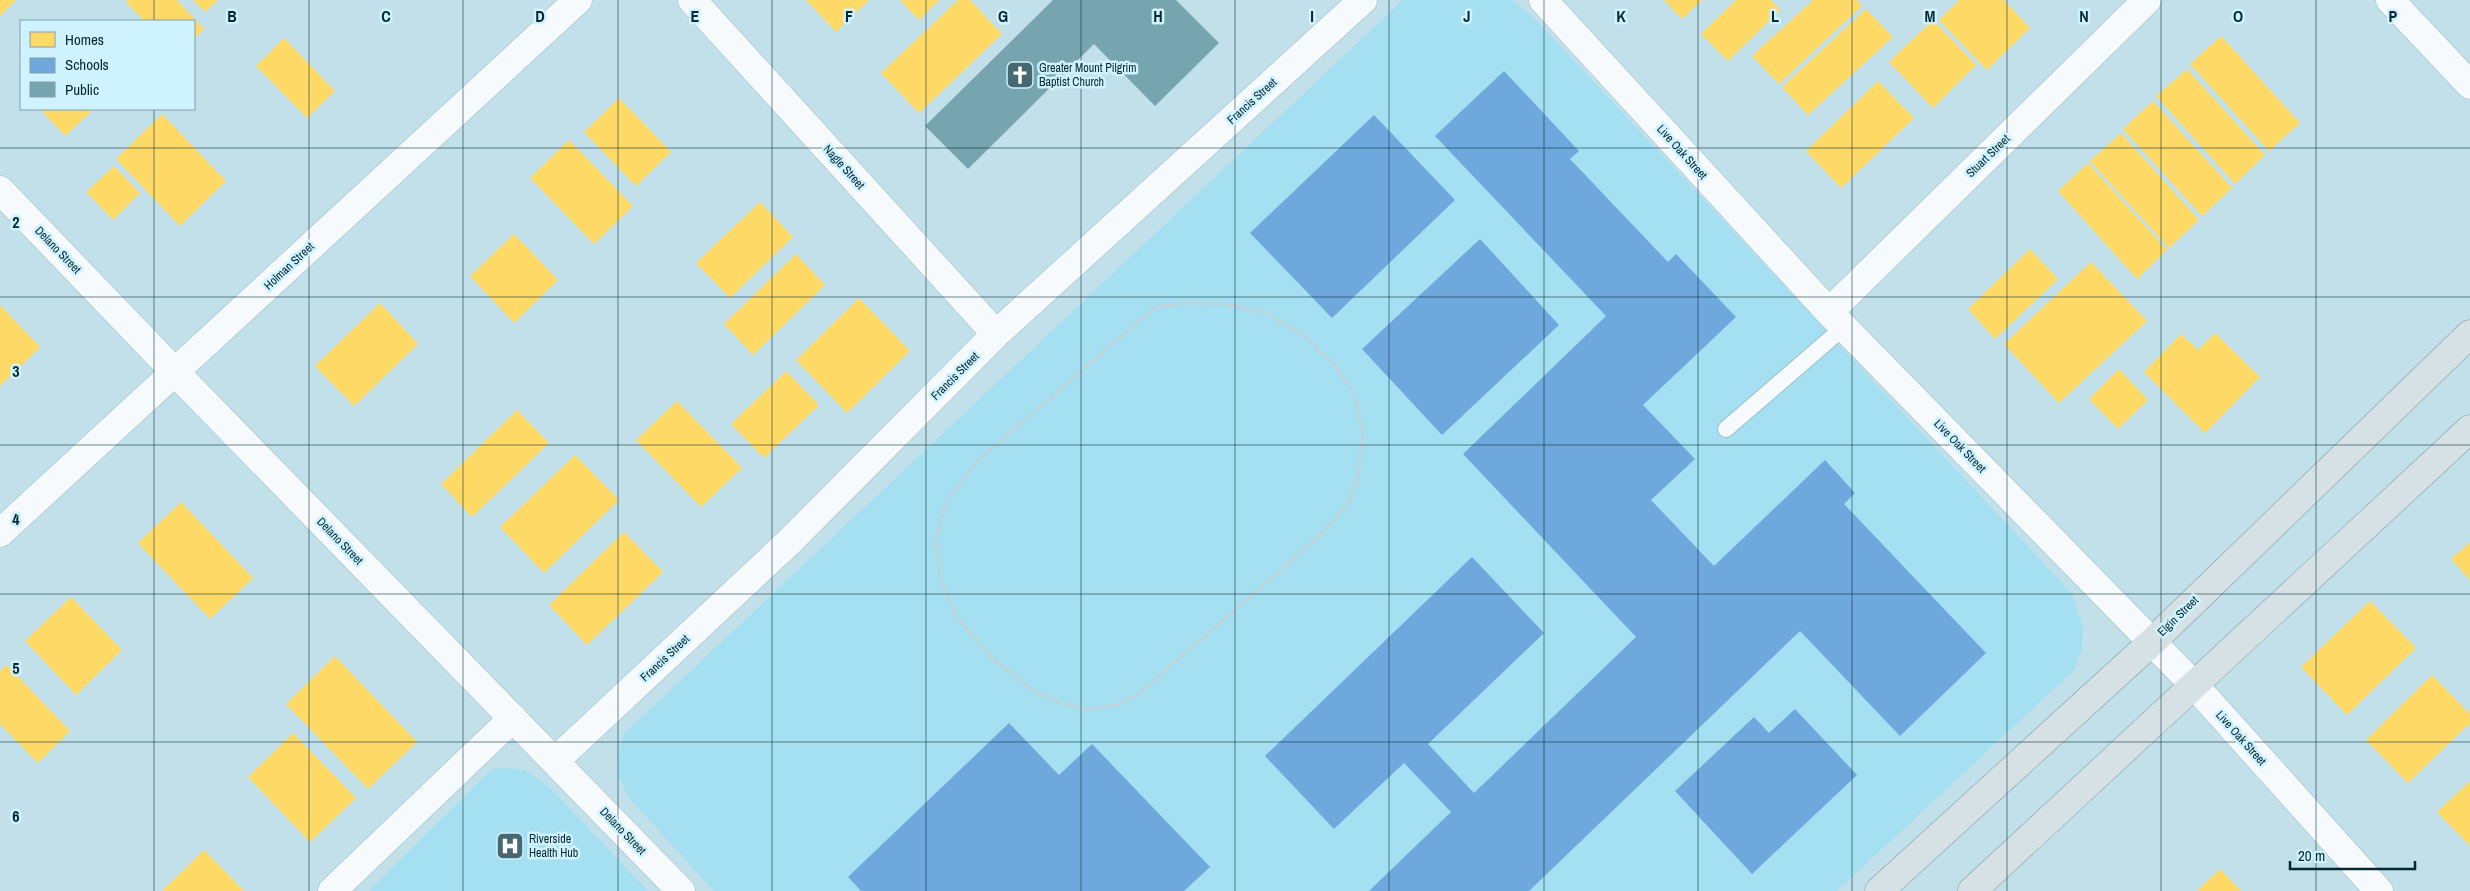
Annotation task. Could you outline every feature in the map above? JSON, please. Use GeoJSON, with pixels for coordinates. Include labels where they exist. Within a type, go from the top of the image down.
{"type":"FeatureCollection","features":[{"type":"Feature","properties":{"kind":"main road","name":"Elgin Street"},"geometry":{"type":"LineString","coordinates":[[1879,891],[2152,642],[2470,334]]}},
{"type":"Feature","properties":{"kind":"main road"},"geometry":{"type":"LineString","coordinates":[[1972,891],[2470,429]]}},
{"type":"Feature","properties":{"kind":"street","name":"Holman Street"},"geometry":{"type":"LineString","coordinates":[[0,533],[578,0]]}},
{"type":"Feature","properties":{"kind":"street","name":"Nagle Street"},"geometry":{"type":"LineString","coordinates":[[692,0],[996,334]]}},
{"type":"Feature","properties":{"kind":"street","name":"Francis Street"},"geometry":{"type":"LineString","coordinates":[[555,761],[789,542],[996,334],[1363,0]]}},
{"type":"Feature","properties":{"kind":"street","name":"Stuart Street"},"geometry":{"type":"LineString","coordinates":[[1836,319],[2147,0]]}},
{"type":"Feature","properties":{"kind":"street"},"geometry":{"type":"LineString","coordinates":[[2390,0],[2470,86]]}},
{"type":"Feature","properties":{"kind":"street","name":"Live Oak Street"},"geometry":{"type":"LineString","coordinates":[[1546,1],[1836,319],[2195,686],[2379,891]]}},
{"type":"Feature","properties":{"kind":"street","name":"Delano Street"},"geometry":{"type":"LineString","coordinates":[[0,190],[174,371],[682,891]]}},
{"type":"Feature","properties":{"kind":"street"},"geometry":{"type":"LineString","coordinates":[[332,891],[514,718]]}},
{"type":"Feature","properties":{"kind":"lane"},"geometry":{"type":"LineString","coordinates":[[1726,429],[1836,319]]}},
{"type":"Feature","properties":{"kind":"path"},"geometry":{"type":"LineString","coordinates":[[1184,303],[1226,304],[1267,313],[1304,336],[1334,364],[1354,393],[1363,432],[1359,469],[1349,503],[1315,540],[1138,694],[1117,705],[1088,709],[1060,703],[1031,689],[995,661],[956,617],[939,575],[936,538],[946,503],[976,462],[1156,307],[1184,303]]}},
{"type":"Feature","properties":{"kind":"shaded area"},"geometry":{"type":"Polygon","coordinates":[[[1403,0],[1512,0],[1535,19],[2072,594],[2083,627],[2082,650],[2074,670],[1837,891],[714,891],[630,799],[619,778],[617,755],[624,734],[1403,0]]]}},
{"type":"Feature","properties":{"kind":"shaded area","name":"Riverside Health Hub"},"geometry":{"type":"Polygon","coordinates":[[[492,769],[524,770],[549,787],[648,891],[369,891],[492,769]]]}},
{"type":"Feature","properties":{"kind":"building: Homes"},"geometry":{"type":"Polygon","coordinates":[[[0,0],[16,0],[0,16],[0,0]]]}},
{"type":"Feature","properties":{"kind":"building: Homes"},"geometry":{"type":"Polygon","coordinates":[[[128,0],[177,0],[204,29],[195,38],[195,20],[143,20],[126,2],[128,0]]]}},
{"type":"Feature","properties":{"kind":"building: Homes"},"geometry":{"type":"Polygon","coordinates":[[[193,0],[218,0],[205,12],[193,0]]]}},
{"type":"Feature","properties":{"kind":"building: Homes"},"geometry":{"type":"Polygon","coordinates":[[[806,0],[869,0],[836,32],[806,0]]]}},
{"type":"Feature","properties":{"kind":"building: Homes"},"geometry":{"type":"Polygon","coordinates":[[[900,0],[939,0],[919,20],[900,0]]]}},
{"type":"Feature","properties":{"kind":"building: Homes"},"geometry":{"type":"Polygon","coordinates":[[[958,0],[970,0],[1002,34],[919,113],[881,73],[958,0]]]}},
{"type":"Feature","properties":{"kind":"building: Homes"},"geometry":{"type":"Polygon","coordinates":[[[1664,0],[1702,0],[1682,19],[1664,0]]]}},
{"type":"Feature","properties":{"kind":"building: Homes"},"geometry":{"type":"Polygon","coordinates":[[[1736,0],[1771,0],[1780,10],[1728,61],[1701,34],[1736,0]]]}},
{"type":"Feature","properties":{"kind":"building: Homes"},"geometry":{"type":"Polygon","coordinates":[[[1813,0],[1857,0],[1862,6],[1779,84],[1752,56],[1813,0]]]}},
{"type":"Feature","properties":{"kind":"building: Homes"},"geometry":{"type":"Polygon","coordinates":[[[1959,0],[2004,0],[2030,28],[1987,70],[1939,20],[1959,0]]]}},
{"type":"Feature","properties":{"kind":"building: Homes"},"geometry":{"type":"Polygon","coordinates":[[[1866,9],[1893,37],[1808,115],[1782,87],[1866,9]]]}},
{"type":"Feature","properties":{"kind":"building: Homes"},"geometry":{"type":"Polygon","coordinates":[[[1933,20],[1976,65],[1933,108],[1889,62],[1933,20]]]}},
{"type":"Feature","properties":{"kind":"building: Homes"},"geometry":{"type":"Polygon","coordinates":[[[2221,36],[2300,123],[2269,151],[2190,64],[2221,36]]]}},
{"type":"Feature","properties":{"kind":"building: Homes"},"geometry":{"type":"Polygon","coordinates":[[[284,38],[335,91],[307,118],[256,66],[284,38]]]}},
{"type":"Feature","properties":{"kind":"building: Homes"},"geometry":{"type":"Polygon","coordinates":[[[2187,69],[2265,155],[2235,184],[2156,96],[2187,69]]]}},
{"type":"Feature","properties":{"kind":"building: Homes"},"geometry":{"type":"Polygon","coordinates":[[[1878,81],[1914,118],[1841,188],[1806,151],[1878,81]]]}},
{"type":"Feature","properties":{"kind":"building: Homes"},"geometry":{"type":"Polygon","coordinates":[[[619,98],[671,152],[636,186],[584,132],[619,98]]]}},
{"type":"Feature","properties":{"kind":"building: Homes"},"geometry":{"type":"Polygon","coordinates":[[[2153,101],[2232,188],[2202,216],[2123,129],[2153,101]]]}},
{"type":"Feature","properties":{"kind":"building: Homes"},"geometry":{"type":"Polygon","coordinates":[[[41,110],[93,110],[65,136],[41,110]]]}},
{"type":"Feature","properties":{"kind":"building: Homes"},"geometry":{"type":"Polygon","coordinates":[[[162,114],[226,181],[180,226],[116,159],[162,114]]]}},
{"type":"Feature","properties":{"kind":"building: Homes"},"geometry":{"type":"Polygon","coordinates":[[[2121,133],[2199,220],[2169,248],[2090,161],[2121,133]]]}},
{"type":"Feature","properties":{"kind":"building: Homes"},"geometry":{"type":"Polygon","coordinates":[[[569,140],[633,206],[594,244],[530,178],[569,140]]]}},
{"type":"Feature","properties":{"kind":"building: Homes"},"geometry":{"type":"Polygon","coordinates":[[[2088,163],[2167,250],[2137,279],[2058,191],[2088,163]]]}},
{"type":"Feature","properties":{"kind":"building: Homes"},"geometry":{"type":"Polygon","coordinates":[[[114,166],[140,193],[113,220],[86,192],[114,166]]]}},
{"type":"Feature","properties":{"kind":"building: Homes"},"geometry":{"type":"Polygon","coordinates":[[[760,202],[793,237],[730,298],[696,263],[760,202]]]}},
{"type":"Feature","properties":{"kind":"building: Homes"},"geometry":{"type":"Polygon","coordinates":[[[514,234],[558,280],[514,323],[470,276],[514,234]]]}},
{"type":"Feature","properties":{"kind":"building: Homes"},"geometry":{"type":"Polygon","coordinates":[[[2030,249],[2058,279],[1995,339],[1968,309],[2030,249]]]}},
{"type":"Feature","properties":{"kind":"building: Homes"},"geometry":{"type":"Polygon","coordinates":[[[796,254],[825,285],[753,355],[724,324],[796,254]]]}},
{"type":"Feature","properties":{"kind":"building: Homes"},"geometry":{"type":"Polygon","coordinates":[[[2091,262],[2147,321],[2059,403],[2004,344],[2091,262]]]}},
{"type":"Feature","properties":{"kind":"building: Homes"},"geometry":{"type":"Polygon","coordinates":[[[859,298],[910,351],[847,413],[796,360],[859,298]]]}},
{"type":"Feature","properties":{"kind":"building: Homes"},"geometry":{"type":"Polygon","coordinates":[[[380,303],[418,344],[354,406],[315,366],[380,303]]]}},
{"type":"Feature","properties":{"kind":"building: Homes"},"geometry":{"type":"Polygon","coordinates":[[[0,305],[40,347],[0,386],[0,305]]]}},
{"type":"Feature","properties":{"kind":"building: Homes"},"geometry":{"type":"Polygon","coordinates":[[[2215,333],[2260,377],[2205,433],[2144,372],[2181,334],[2198,350],[2215,333]]]}},
{"type":"Feature","properties":{"kind":"building: Homes"},"geometry":{"type":"Polygon","coordinates":[[[2119,369],[2148,400],[2118,429],[2089,399],[2119,369]]]}},
{"type":"Feature","properties":{"kind":"building: Homes"},"geometry":{"type":"Polygon","coordinates":[[[786,371],[819,405],[764,458],[731,424],[786,371]]]}},
{"type":"Feature","properties":{"kind":"building: Homes"},"geometry":{"type":"Polygon","coordinates":[[[677,401],[742,468],[701,507],[636,440],[677,401]]]}},
{"type":"Feature","properties":{"kind":"building: Homes"},"geometry":{"type":"Polygon","coordinates":[[[517,410],[549,443],[472,517],[441,484],[517,410]]]}},
{"type":"Feature","properties":{"kind":"building: Homes"},"geometry":{"type":"Polygon","coordinates":[[[575,455],[619,500],[544,573],[500,527],[575,455]]]}},
{"type":"Feature","properties":{"kind":"building: Homes"},"geometry":{"type":"Polygon","coordinates":[[[181,502],[253,578],[210,619],[138,543],[181,502]]]}},
{"type":"Feature","properties":{"kind":"building: Homes"},"geometry":{"type":"Polygon","coordinates":[[[624,532],[663,572],[587,645],[549,605],[624,532]]]}},
{"type":"Feature","properties":{"kind":"building: Homes"},"geometry":{"type":"Polygon","coordinates":[[[2470,542],[2470,580],[2451,559],[2470,542]]]}},
{"type":"Feature","properties":{"kind":"building: Homes"},"geometry":{"type":"Polygon","coordinates":[[[71,597],[122,650],[76,695],[25,641],[71,597]]]}},
{"type":"Feature","properties":{"kind":"building: Homes"},"geometry":{"type":"Polygon","coordinates":[[[2370,601],[2416,648],[2347,715],[2301,667],[2370,601]]]}},
{"type":"Feature","properties":{"kind":"building: Homes"},"geometry":{"type":"Polygon","coordinates":[[[335,656],[417,742],[368,789],[286,704],[335,656]]]}},
{"type":"Feature","properties":{"kind":"building: Homes"},"geometry":{"type":"Polygon","coordinates":[[[7,665],[70,731],[38,763],[0,724],[0,671],[7,665]]]}},
{"type":"Feature","properties":{"kind":"building: Homes"},"geometry":{"type":"Polygon","coordinates":[[[2432,675],[2470,714],[2470,723],[2408,783],[2366,740],[2432,675]]]}},
{"type":"Feature","properties":{"kind":"building: Homes"},"geometry":{"type":"Polygon","coordinates":[[[293,733],[356,798],[310,842],[248,777],[293,733]]]}},
{"type":"Feature","properties":{"kind":"building: Homes"},"geometry":{"type":"Polygon","coordinates":[[[2470,781],[2470,846],[2437,812],[2470,781]]]}},
{"type":"Feature","properties":{"kind":"building: Homes"},"geometry":{"type":"Polygon","coordinates":[[[204,850],[244,891],[162,891],[204,850]]]}},
{"type":"Feature","properties":{"kind":"building: Homes"},"geometry":{"type":"Polygon","coordinates":[[[2220,869],[2241,891],[2197,891],[2220,869]]]}},
{"type":"Feature","properties":{"kind":"building: Schools"},"geometry":{"type":"Polygon","coordinates":[[[1504,71],[1579,151],[1570,159],[1668,262],[1676,254],[1736,317],[1643,405],[1695,459],[1651,500],[1714,566],[1825,460],[1855,493],[1844,504],[1986,653],[1900,736],[1800,631],[1529,891],[1369,891],[1451,812],[1404,763],[1334,829],[1265,756],[1472,557],[1544,633],[1428,744],[1474,793],[1636,637],[1463,454],[1606,316],[1435,136],[1504,71]]]}},
{"type":"Feature","properties":{"kind":"building: Schools"},"geometry":{"type":"Polygon","coordinates":[[[1374,115],[1455,200],[1332,318],[1250,233],[1374,115]]]}},
{"type":"Feature","properties":{"kind":"building: Schools"},"geometry":{"type":"Polygon","coordinates":[[[1480,239],[1559,325],[1442,435],[1362,349],[1480,239]]]}},
{"type":"Feature","properties":{"kind":"building: Schools"},"geometry":{"type":"Polygon","coordinates":[[[1795,709],[1857,775],[1752,874],[1675,791],[1754,717],[1769,733],[1795,709]]]}},
{"type":"Feature","properties":{"kind":"building: Schools"},"geometry":{"type":"Polygon","coordinates":[[[1009,723],[1059,775],[1092,744],[1210,867],[1184,891],[861,891],[848,877],[1009,723]]]}},
{"type":"Feature","properties":{"kind":"building: Public","name":"Greater Mount Pilgrim Baptist Church"},"geometry":{"type":"Polygon","coordinates":[[[1053,0],[1176,0],[1219,43],[1155,106],[1094,44],[968,169],[925,126],[1053,0]]]}},
{"type":"Feature","properties":{"kind":"place","name":"Greater Mount Pilgrim Baptist Church"},"geometry":{"type":"Point","coordinates":[1020,75]}},
{"type":"Feature","properties":{"kind":"place","name":"Riverside Health Hub"},"geometry":{"type":"Point","coordinates":[510,846]}}]}
